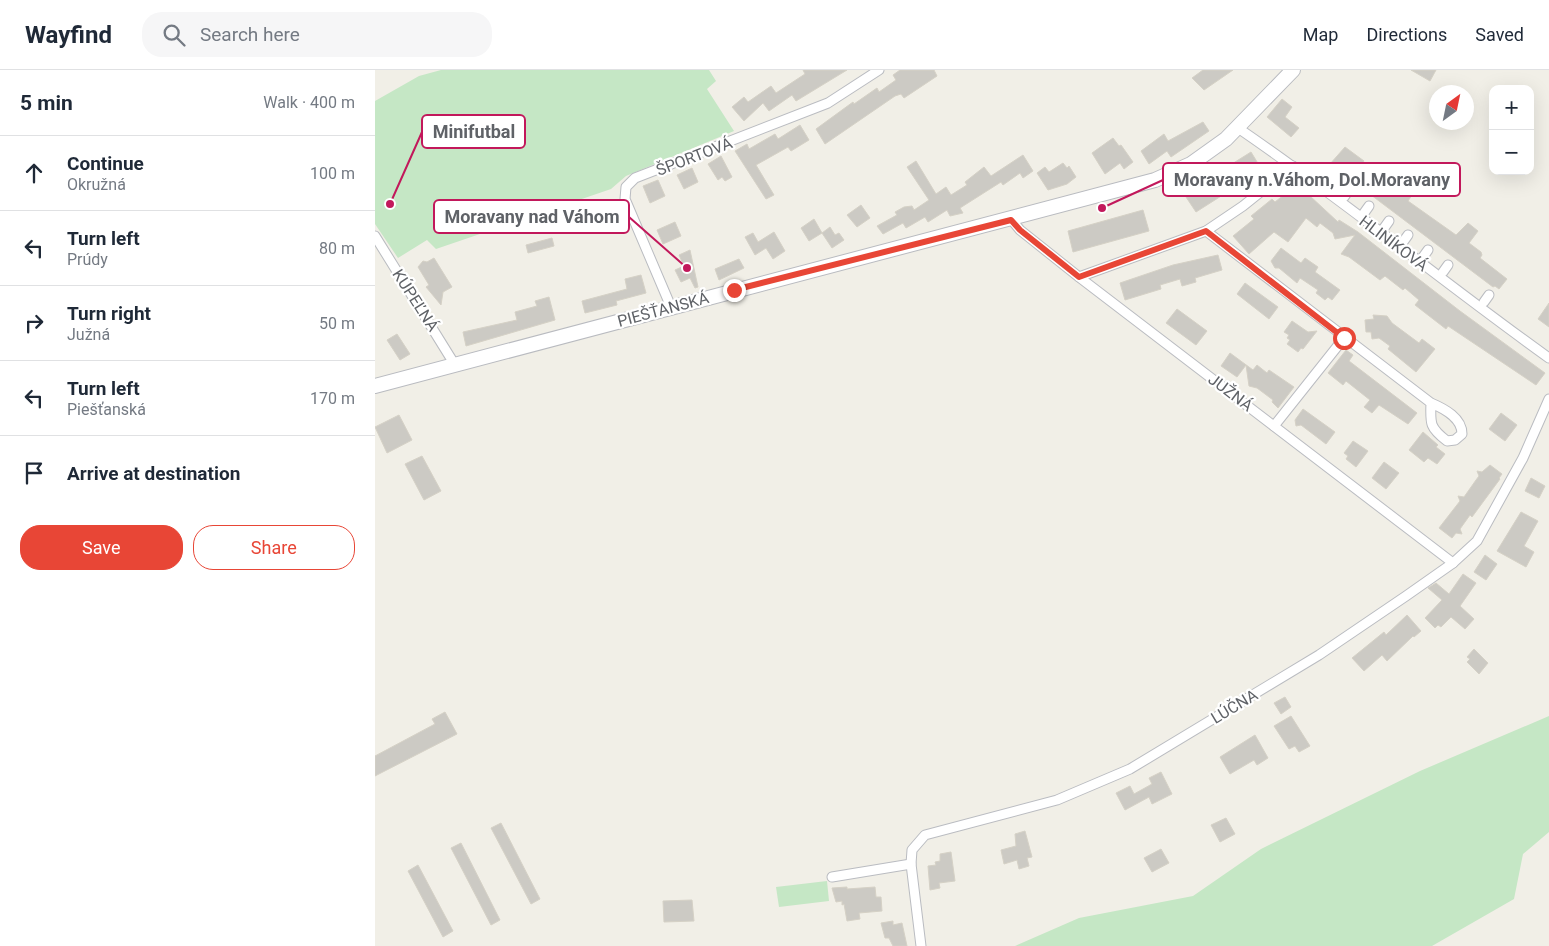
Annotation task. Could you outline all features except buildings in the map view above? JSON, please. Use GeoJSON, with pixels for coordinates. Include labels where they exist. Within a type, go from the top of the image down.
{"type":"FeatureCollection","features":[{"type":"Feature","properties":{"kind":"main road","name":"PIEŠŤANSKÁ"},"geometry":{"type":"LineString","coordinates":[[375,386],[1138,185],[1171,173],[1207,154],[1238,128],[1293,70]]}},
{"type":"Feature","properties":{"kind":"street","name":"ŠPORTOVÁ"},"geometry":{"type":"LineString","coordinates":[[671,307],[625,199],[626,187],[635,178],[828,103],[879,70]]}},
{"type":"Feature","properties":{"kind":"street","name":"HLINÍKOVÁ"},"geometry":{"type":"LineString","coordinates":[[1238,128],[1293,166],[1487,314],[1549,358]]}},
{"type":"Feature","properties":{"kind":"street"},"geometry":{"type":"LineString","coordinates":[[1079,277],[1206,231],[1243,206],[1293,166]]}},
{"type":"Feature","properties":{"kind":"street","name":"JUŽNÁ"},"geometry":{"type":"LineString","coordinates":[[1011,220],[1020,230],[1079,277],[1453,563]]}},
{"type":"Feature","properties":{"kind":"street"},"geometry":{"type":"LineString","coordinates":[[1206,231],[1431,403]]}},
{"type":"Feature","properties":{"kind":"street","name":"KÚPEĽNÁ"},"geometry":{"type":"LineString","coordinates":[[375,236],[455,365]]}},
{"type":"Feature","properties":{"kind":"street"},"geometry":{"type":"LineString","coordinates":[[1274,426],[1344,338]]}},
{"type":"Feature","properties":{"kind":"street","name":"LÚČNA"},"geometry":{"type":"LineString","coordinates":[[921,946],[911,864],[913,850],[925,835],[1057,800],[1129,769],[1319,655],[1453,563],[1477,541],[1523,458],[1549,399]]}},
{"type":"Feature","properties":{"kind":"street"},"geometry":{"type":"LineString","coordinates":[[832,877],[911,864]]}},
{"type":"Feature","properties":{"kind":"green space"},"geometry":{"type":"Polygon","coordinates":[[[441,70],[709,70],[716,81],[707,89],[734,131],[626,176],[611,189],[436,249],[427,240],[398,258],[375,224],[375,101],[419,76],[441,70]]]}},
{"type":"Feature","properties":{"kind":"green space"},"geometry":{"type":"Polygon","coordinates":[[[1549,716],[1549,832],[1523,854],[1514,899],[1432,946],[1015,946],[1079,918],[1193,896],[1261,849],[1420,771],[1549,716]]]}},
{"type":"Feature","properties":{"kind":"green space"},"geometry":{"type":"Polygon","coordinates":[[[827,881],[829,901],[779,907],[776,887],[827,881]]]}},
{"type":"Feature","properties":{"kind":"place","name":"Minifutbal"},"geometry":{"type":"Point","coordinates":[390,204]}},
{"type":"Feature","properties":{"kind":"place","name":"Moravany n.Váhom, Dol.Moravany"},"geometry":{"type":"Point","coordinates":[1102,208]}},
{"type":"Feature","properties":{"kind":"place","name":"Moravany nad Váhom"},"geometry":{"type":"Point","coordinates":[687,268]}},
{"type":"Feature","properties":{"kind":"route"},"geometry":{"type":"LineString","coordinates":[[734,290],[917,242],[1011,220],[1020,230],[1079,277],[1169,246],[1206,231],[1344,338]]}}]}
